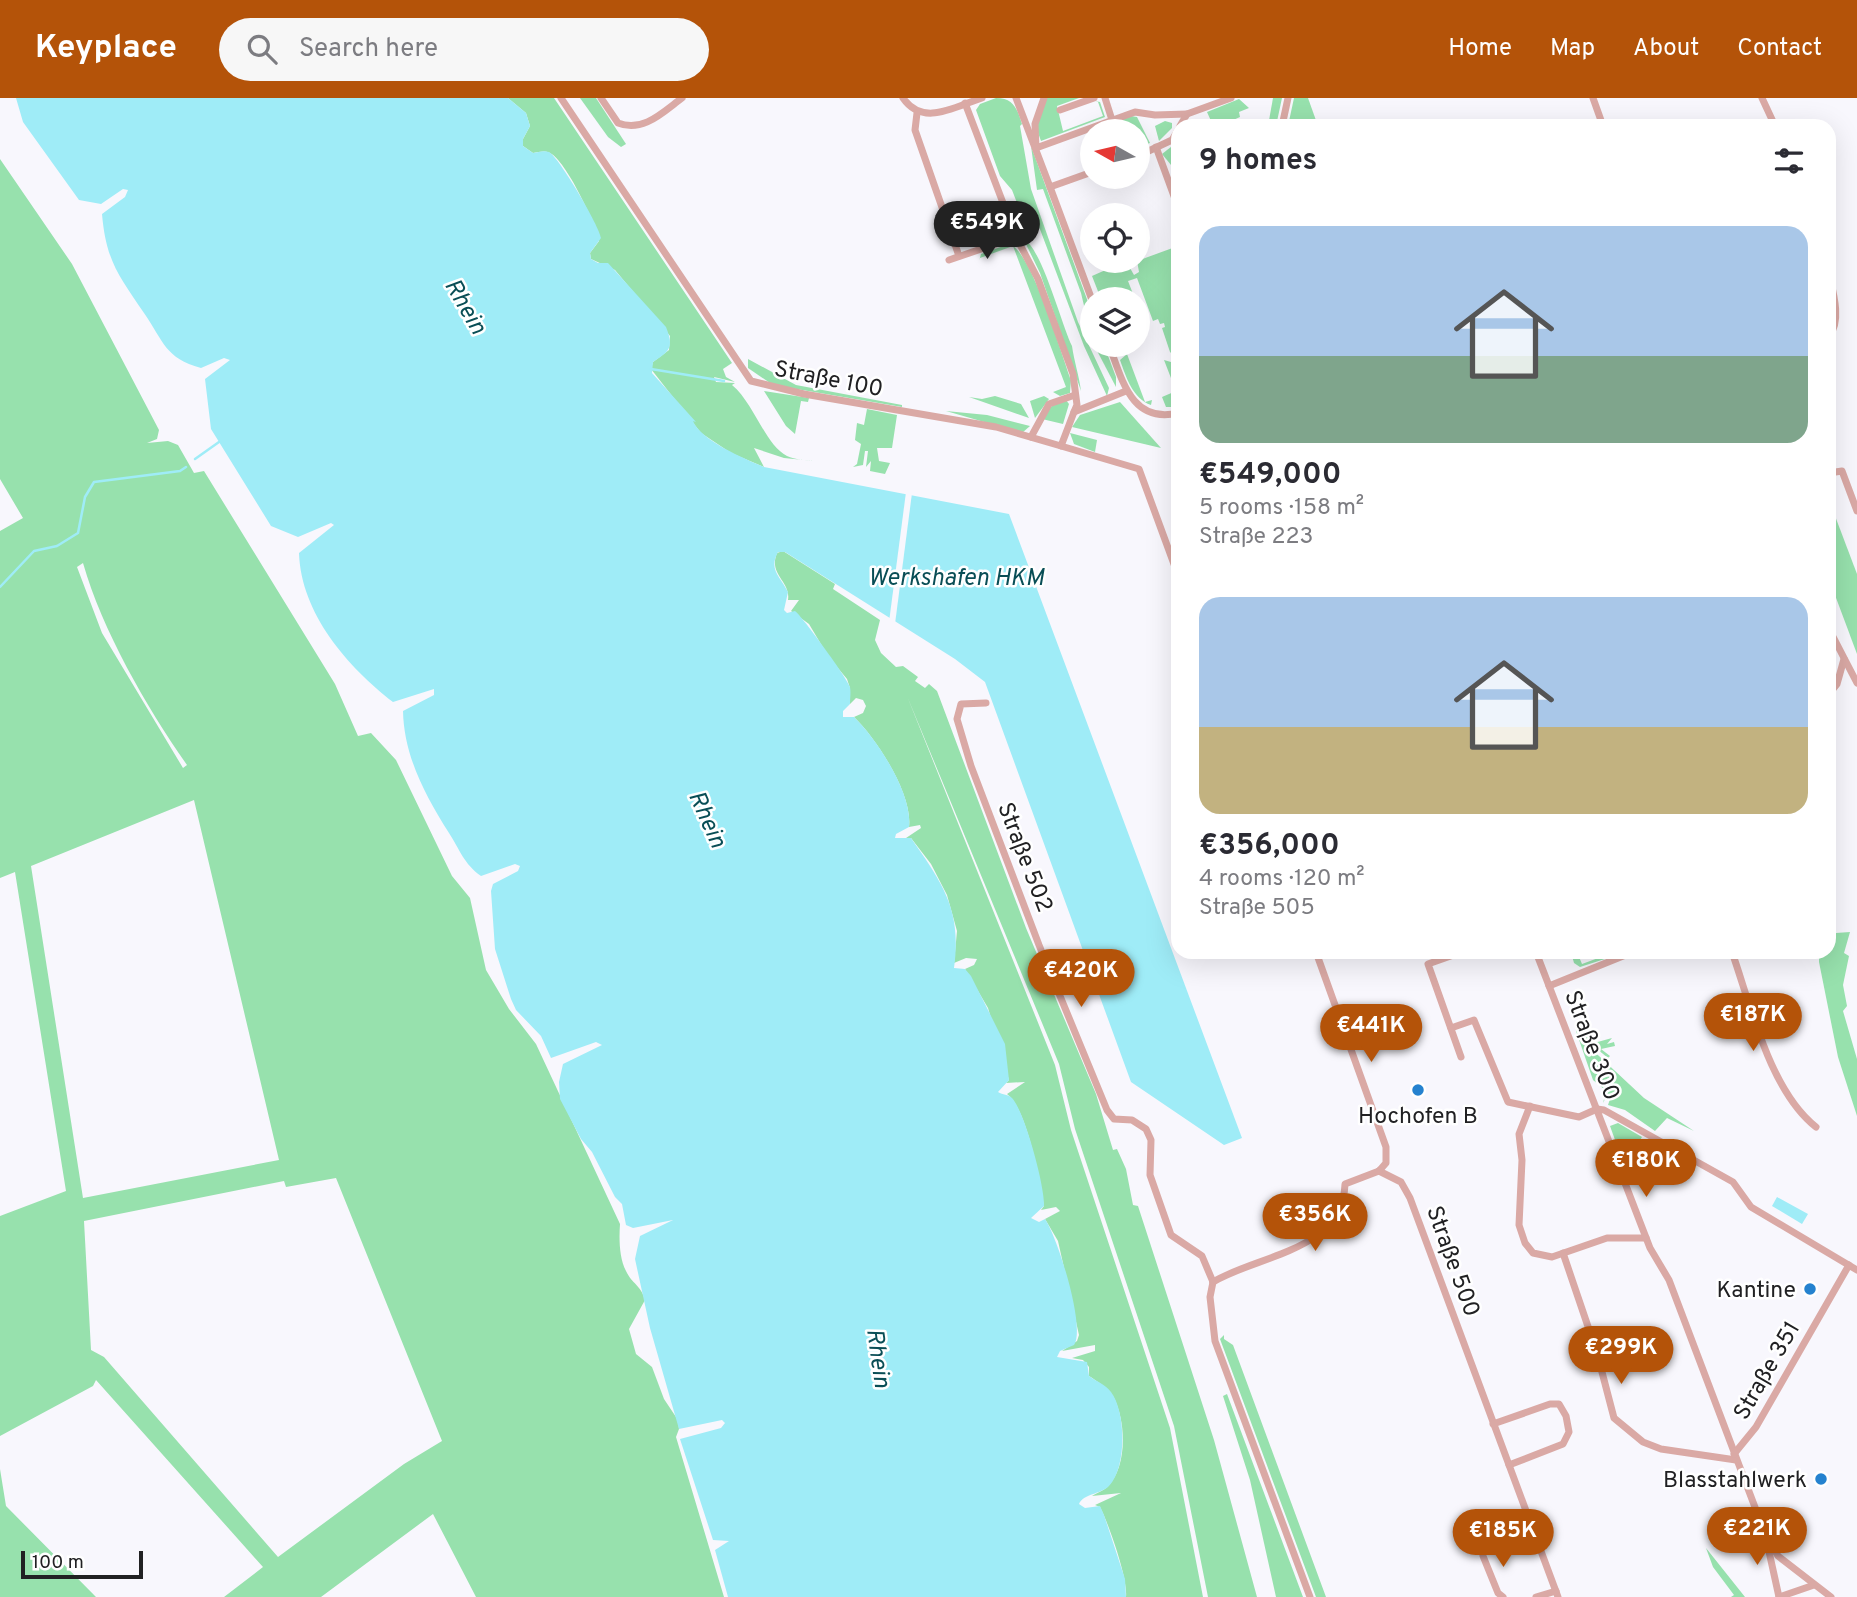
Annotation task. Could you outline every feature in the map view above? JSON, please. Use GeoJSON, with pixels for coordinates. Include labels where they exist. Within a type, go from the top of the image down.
{"type":"FeatureCollection","features":[{"type":"Feature","properties":{"kind":"street","name":"Straße 100"},"geometry":{"type":"LineString","coordinates":[[561,98],[751,381],[804,394],[996,427],[1061,446]]}},
{"type":"Feature","properties":{"kind":"street"},"geometry":{"type":"LineString","coordinates":[[601,98],[618,123],[634,127],[642,125],[682,98]]}},
{"type":"Feature","properties":{"kind":"street"},"geometry":{"type":"LineString","coordinates":[[903,98],[917,113],[931,115],[982,98]]}},
{"type":"Feature","properties":{"kind":"street"},"geometry":{"type":"LineString","coordinates":[[1016,98],[1087,287]]}},
{"type":"Feature","properties":{"kind":"street"},"geometry":{"type":"LineString","coordinates":[[1036,148],[1035,124],[1044,98]]}},
{"type":"Feature","properties":{"kind":"street"},"geometry":{"type":"LineString","coordinates":[[1060,110],[1094,98]]}},
{"type":"Feature","properties":{"kind":"street"},"geometry":{"type":"LineString","coordinates":[[1105,98],[1112,119]]}},
{"type":"Feature","properties":{"kind":"street"},"geometry":{"type":"LineString","coordinates":[[1115,119],[1135,112],[1155,116],[1187,114],[1231,98]]}},
{"type":"Feature","properties":{"kind":"street"},"geometry":{"type":"LineString","coordinates":[[1283,119],[1287,98]]}},
{"type":"Feature","properties":{"kind":"street"},"geometry":{"type":"LineString","coordinates":[[1593,98],[1600,119]]}},
{"type":"Feature","properties":{"kind":"street"},"geometry":{"type":"LineString","coordinates":[[1762,98],[1772,119]]}},
{"type":"Feature","properties":{"kind":"street"},"geometry":{"type":"LineString","coordinates":[[965,103],[1016,237],[1038,279],[1073,374],[1077,405],[1061,446],[1139,469],[1171,556]]}},
{"type":"Feature","properties":{"kind":"street"},"geometry":{"type":"LineString","coordinates":[[917,113],[915,130],[959,256]]}},
{"type":"Feature","properties":{"kind":"street"},"geometry":{"type":"LineString","coordinates":[[1184,119],[1187,114]]}},
{"type":"Feature","properties":{"kind":"street"},"geometry":{"type":"LineString","coordinates":[[1036,148],[1080,132]]}},
{"type":"Feature","properties":{"kind":"street"},"geometry":{"type":"LineString","coordinates":[[1150,150],[1171,140]]}},
{"type":"Feature","properties":{"kind":"street"},"geometry":{"type":"LineString","coordinates":[[1156,147],[1171,188]]}},
{"type":"Feature","properties":{"kind":"street"},"geometry":{"type":"LineString","coordinates":[[1050,187],[1080,176]]}},
{"type":"Feature","properties":{"kind":"street"},"geometry":{"type":"LineString","coordinates":[[948,260],[1016,237]]}},
{"type":"Feature","properties":{"kind":"street"},"geometry":{"type":"LineString","coordinates":[[1113,357],[1133,402],[1152,414],[1171,413]]}},
{"type":"Feature","properties":{"kind":"street"},"geometry":{"type":"LineString","coordinates":[[1074,412],[1126,391]]}},
{"type":"Feature","properties":{"kind":"street"},"geometry":{"type":"LineString","coordinates":[[1031,437],[1049,404],[1075,395]]}},
{"type":"Feature","properties":{"kind":"street"},"geometry":{"type":"LineString","coordinates":[[1836,472],[1842,471],[1857,511]]}},
{"type":"Feature","properties":{"kind":"street"},"geometry":{"type":"LineString","coordinates":[[1836,643],[1857,683]]}},
{"type":"Feature","properties":{"kind":"street"},"geometry":{"type":"LineString","coordinates":[[1836,685],[1844,659]]}},
{"type":"Feature","properties":{"kind":"street","name":"Straße 502"},"geometry":{"type":"LineString","coordinates":[[986,703],[961,704],[957,719],[971,766],[1039,945],[1107,1110],[1114,1119],[1132,1120],[1146,1129],[1151,1140],[1150,1175],[1171,1235],[1202,1256],[1213,1282]]}},
{"type":"Feature","properties":{"kind":"street"},"geometry":{"type":"LineString","coordinates":[[1310,1597],[1214,1341],[1210,1297],[1213,1282],[1327,1229],[1342,1204],[1345,1184],[1379,1171],[1386,1163],[1384,1141],[1319,959]]}},
{"type":"Feature","properties":{"kind":"street"},"geometry":{"type":"LineString","coordinates":[[1438,959],[1428,964],[1461,1057]]}},
{"type":"Feature","properties":{"kind":"street","name":"Straße 300"},"geometry":{"type":"LineString","coordinates":[[1539,959],[1646,1238],[1669,1280],[1764,1531],[1779,1556],[1831,1597]]}},
{"type":"Feature","properties":{"kind":"street"},"geometry":{"type":"LineString","coordinates":[[1549,986],[1616,959]]}},
{"type":"Feature","properties":{"kind":"street"},"geometry":{"type":"LineString","coordinates":[[1735,959],[1783,1088],[1796,1108],[1816,1127]]}},
{"type":"Feature","properties":{"kind":"street"},"geometry":{"type":"LineString","coordinates":[[1451,1028],[1474,1020],[1508,1102],[1578,1117],[1597,1109],[1639,1128],[1733,1182],[1751,1207],[1857,1270]]}},
{"type":"Feature","properties":{"kind":"street"},"geometry":{"type":"LineString","coordinates":[[1530,1105],[1519,1134],[1522,1160],[1519,1225],[1525,1243],[1533,1253],[1552,1257],[1607,1237],[1646,1238]]}},
{"type":"Feature","properties":{"kind":"street","name":"Straße 500"},"geometry":{"type":"LineString","coordinates":[[1379,1171],[1401,1182],[1410,1198],[1557,1594]]}},
{"type":"Feature","properties":{"kind":"street"},"geometry":{"type":"LineString","coordinates":[[1563,1253],[1597,1353],[1614,1418],[1643,1442],[1661,1449],[1735,1457]]}},
{"type":"Feature","properties":{"kind":"street","name":"Straße 351"},"geometry":{"type":"LineString","coordinates":[[1735,1457],[1756,1427],[1849,1265]]}},
{"type":"Feature","properties":{"kind":"street"},"geometry":{"type":"LineString","coordinates":[[1493,1424],[1550,1404],[1559,1404],[1566,1416],[1569,1432],[1563,1444],[1509,1465]]}},
{"type":"Feature","properties":{"kind":"street"},"geometry":{"type":"LineString","coordinates":[[1764,1531],[1779,1597],[1814,1585]]}},
{"type":"Feature","properties":{"kind":"street"},"geometry":{"type":"LineString","coordinates":[[1483,1556],[1498,1593],[1503,1597]]}},
{"type":"Feature","properties":{"kind":"street"},"geometry":{"type":"LineString","coordinates":[[1536,1597],[1557,1594]]}},
{"type":"Feature","properties":{"kind":"green space"},"geometry":{"type":"Polygon","coordinates":[[[508,98],[554,98],[732,363],[723,369],[726,377],[735,382],[714,377],[716,382],[735,383],[732,385],[747,402],[772,443],[787,456],[802,460],[784,458],[754,448],[764,467],[731,453],[701,433],[651,369],[653,362],[669,350],[670,336],[615,270],[591,259],[590,253],[599,241],[579,193],[557,158],[546,152],[533,153],[523,146],[523,139],[530,126],[526,113],[508,98]]]}},
{"type":"Feature","properties":{"kind":"green space"},"geometry":{"type":"Polygon","coordinates":[[[580,98],[596,98],[626,144],[621,147],[608,137],[580,98]]]}},
{"type":"Feature","properties":{"kind":"green space"},"geometry":{"type":"Polygon","coordinates":[[[996,98],[1007,100],[1014,105],[1018,114],[1022,124],[1020,126],[1031,189],[1080,326],[1080,335],[1038,224],[1020,230],[1026,226],[1012,190],[1000,176],[976,110],[980,104],[996,98]]]}},
{"type":"Feature","properties":{"kind":"green space"},"geometry":{"type":"Polygon","coordinates":[[[1046,98],[1079,98],[1057,106],[1063,131],[1080,126],[1041,141],[1036,127],[1046,98]]]}},
{"type":"Feature","properties":{"kind":"green space"},"geometry":{"type":"Polygon","coordinates":[[[1273,98],[1282,98],[1278,119],[1269,119],[1273,98]]]}},
{"type":"Feature","properties":{"kind":"green space"},"geometry":{"type":"Polygon","coordinates":[[[1294,98],[1308,98],[1316,119],[1290,119],[1294,98]]]}},
{"type":"Feature","properties":{"kind":"green space"},"geometry":{"type":"Polygon","coordinates":[[[1239,99],[1249,108],[1239,112],[1240,117],[1236,119],[1210,119],[1207,112],[1239,99]]]}},
{"type":"Feature","properties":{"kind":"green space"},"geometry":{"type":"Polygon","coordinates":[[[1095,101],[1100,102],[1105,117],[1095,119],[1103,116],[1098,102],[1095,101]]]}},
{"type":"Feature","properties":{"kind":"green space"},"geometry":{"type":"Polygon","coordinates":[[[1165,121],[1171,123],[1171,129],[1159,141],[1155,126],[1165,121]]]}},
{"type":"Feature","properties":{"kind":"green space"},"geometry":{"type":"Polygon","coordinates":[[[1031,146],[1083,287],[1080,290],[1043,189],[1037,190],[1031,146]]]}},
{"type":"Feature","properties":{"kind":"green space"},"geometry":{"type":"Polygon","coordinates":[[[1171,147],[1171,165],[1162,154],[1171,147]]]}},
{"type":"Feature","properties":{"kind":"green space"},"geometry":{"type":"Polygon","coordinates":[[[0,159],[72,264],[159,430],[157,439],[147,443],[168,441],[178,445],[194,473],[204,471],[335,684],[358,736],[371,733],[396,760],[452,876],[470,898],[486,970],[509,1009],[536,1044],[620,1224],[622,1260],[628,1275],[645,1300],[629,1329],[636,1354],[652,1367],[664,1399],[678,1420],[676,1437],[724,1597],[476,1597],[433,1514],[321,1597],[224,1597],[263,1567],[96,1380],[93,1386],[0,1436],[0,1216],[66,1191],[15,872],[0,878],[0,531],[23,518],[0,479],[0,159]],[[83,563],[77,567],[102,633],[183,768],[187,765],[127,668],[91,589],[83,563]],[[194,800],[31,866],[83,1198],[279,1160],[194,800]],[[336,1178],[286,1187],[284,1181],[84,1221],[91,1350],[104,1357],[278,1557],[404,1464],[442,1441],[336,1178]]]}},
{"type":"Feature","properties":{"kind":"green space"},"geometry":{"type":"Polygon","coordinates":[[[1000,209],[1009,228],[1003,236],[1000,230],[967,243],[960,226],[1000,209]]]}},
{"type":"Feature","properties":{"kind":"green space"},"geometry":{"type":"Polygon","coordinates":[[[1024,240],[1031,245],[1051,288],[1072,346],[1081,391],[1040,273],[1024,240]]]}},
{"type":"Feature","properties":{"kind":"green space"},"geometry":{"type":"Polygon","coordinates":[[[1009,244],[1012,246],[980,258],[979,261],[981,254],[1009,244]]]}},
{"type":"Feature","properties":{"kind":"green space"},"geometry":{"type":"Polygon","coordinates":[[[1013,247],[1027,264],[1045,305],[1071,380],[1070,393],[1060,396],[1053,392],[1066,387],[1013,247]]]}},
{"type":"Feature","properties":{"kind":"green space"},"geometry":{"type":"Polygon","coordinates":[[[1171,249],[1171,353],[1162,328],[1165,327],[1164,323],[1160,324],[1158,319],[1153,321],[1150,313],[1150,287],[1140,287],[1137,278],[1128,281],[1130,287],[1096,287],[1092,276],[1099,273],[1150,273],[1150,256],[1171,249]]]}},
{"type":"Feature","properties":{"kind":"green space"},"geometry":{"type":"Polygon","coordinates":[[[1089,357],[1094,357],[1109,388],[1107,396],[1089,357]]]}},
{"type":"Feature","properties":{"kind":"green space"},"geometry":{"type":"Polygon","coordinates":[[[1100,357],[1108,357],[1116,377],[1116,387],[1100,357]]]}},
{"type":"Feature","properties":{"kind":"green space"},"geometry":{"type":"Polygon","coordinates":[[[1124,357],[1128,357],[1145,402],[1135,393],[1120,360],[1124,357]]]}},
{"type":"Feature","properties":{"kind":"green space"},"geometry":{"type":"Polygon","coordinates":[[[748,359],[796,385],[902,407],[773,385],[748,368],[748,359]]]}},
{"type":"Feature","properties":{"kind":"green space"},"geometry":{"type":"Polygon","coordinates":[[[1164,360],[1171,362],[1171,378],[1164,360]]]}},
{"type":"Feature","properties":{"kind":"green space"},"geometry":{"type":"Polygon","coordinates":[[[764,391],[809,398],[808,402],[801,401],[795,434],[786,426],[764,391]]]}},
{"type":"Feature","properties":{"kind":"green space"},"geometry":{"type":"Polygon","coordinates":[[[1171,393],[1171,407],[1166,407],[1162,397],[1171,393]]]}},
{"type":"Feature","properties":{"kind":"green space"},"geometry":{"type":"Polygon","coordinates":[[[995,396],[1021,404],[1029,418],[969,397],[982,399],[995,396]]]}},
{"type":"Feature","properties":{"kind":"green space"},"geometry":{"type":"Polygon","coordinates":[[[1044,396],[1049,399],[1035,418],[1030,401],[1044,396]]]}},
{"type":"Feature","properties":{"kind":"green space"},"geometry":{"type":"Polygon","coordinates":[[[1066,400],[1069,404],[1063,424],[1042,419],[1050,407],[1066,400]]]}},
{"type":"Feature","properties":{"kind":"green space"},"geometry":{"type":"Polygon","coordinates":[[[1120,402],[1161,448],[1072,427],[1080,415],[1120,402]]]}},
{"type":"Feature","properties":{"kind":"green space"},"geometry":{"type":"Polygon","coordinates":[[[867,409],[897,415],[892,448],[877,448],[879,461],[890,463],[885,474],[870,471],[871,461],[866,467],[868,451],[865,451],[863,465],[853,467],[857,464],[861,444],[855,440],[857,423],[864,425],[867,409]]]}},
{"type":"Feature","properties":{"kind":"green space"},"geometry":{"type":"Polygon","coordinates":[[[946,411],[987,415],[1030,426],[1022,433],[946,411]]]}},
{"type":"Feature","properties":{"kind":"green space"},"geometry":{"type":"Polygon","coordinates":[[[1070,433],[1097,440],[1095,452],[1074,444],[1070,433]]]}},
{"type":"Feature","properties":{"kind":"green space"},"geometry":{"type":"Polygon","coordinates":[[[1836,518],[1857,574],[1857,654],[1836,598],[1836,518]]]}},
{"type":"Feature","properties":{"kind":"green space"},"geometry":{"type":"Polygon","coordinates":[[[783,551],[835,584],[833,589],[880,620],[875,640],[881,653],[896,667],[903,666],[918,677],[915,681],[925,688],[929,684],[937,691],[1026,928],[1096,1094],[1113,1150],[1117,1149],[1126,1169],[1133,1205],[1138,1206],[1214,1440],[1257,1597],[1208,1597],[1174,1426],[1075,1129],[1059,1064],[907,696],[1055,1065],[1071,1130],[1170,1428],[1203,1597],[1126,1597],[1124,1577],[1113,1538],[1100,1507],[1095,1505],[1121,1493],[1092,1496],[1106,1488],[1118,1469],[1123,1444],[1121,1419],[1112,1395],[1089,1376],[1089,1367],[1083,1360],[1072,1358],[1095,1351],[1095,1345],[1062,1351],[1077,1341],[1079,1335],[1058,1241],[1045,1219],[1060,1211],[1056,1207],[1041,1210],[1044,1206],[1032,1146],[1021,1114],[1007,1094],[1025,1082],[1006,1083],[1009,1080],[988,1008],[965,969],[974,965],[977,959],[966,958],[954,963],[957,931],[947,895],[931,864],[911,838],[906,838],[921,828],[920,825],[909,827],[905,799],[892,768],[854,717],[863,713],[866,706],[863,700],[856,698],[850,704],[847,679],[828,656],[809,624],[791,611],[799,600],[788,600],[788,593],[775,567],[777,553],[783,551]]]}},
{"type":"Feature","properties":{"kind":"green space"},"geometry":{"type":"Polygon","coordinates":[[[1850,932],[1844,953],[1849,956],[1843,985],[1847,1006],[1843,1011],[1857,1059],[1857,1116],[1838,1057],[1819,959],[1836,959],[1836,933],[1850,932]]]}},
{"type":"Feature","properties":{"kind":"green space"},"geometry":{"type":"Polygon","coordinates":[[[1573,959],[1580,959],[1582,964],[1605,959],[1580,967],[1573,959]]]}},
{"type":"Feature","properties":{"kind":"green space"},"geometry":{"type":"Polygon","coordinates":[[[1581,1024],[1585,1036],[1590,1034],[1594,1043],[1612,1038],[1607,1044],[1614,1042],[1615,1046],[1601,1049],[1610,1056],[1608,1058],[1586,1040],[1584,1042],[1644,1098],[1694,1131],[1667,1118],[1655,1131],[1625,1110],[1608,1105],[1610,1099],[1606,1097],[1603,1103],[1610,1076],[1604,1089],[1593,1080],[1576,1031],[1581,1024]]]}},
{"type":"Feature","properties":{"kind":"green space"},"geometry":{"type":"Polygon","coordinates":[[[1618,1123],[1642,1137],[1627,1162],[1623,1162],[1610,1126],[1618,1123]]]}},
{"type":"Feature","properties":{"kind":"green space"},"geometry":{"type":"Polygon","coordinates":[[[1224,1335],[1224,1339],[1233,1345],[1326,1597],[1316,1597],[1220,1339],[1224,1335]]]}},
{"type":"Feature","properties":{"kind":"green space"},"geometry":{"type":"Polygon","coordinates":[[[1227,1394],[1303,1597],[1276,1597],[1250,1480],[1223,1396],[1227,1394]]]}},
{"type":"Feature","properties":{"kind":"green space"},"geometry":{"type":"Polygon","coordinates":[[[0,1469],[6,1506],[96,1597],[0,1597],[0,1469]]]}},
{"type":"Feature","properties":{"kind":"green space"},"geometry":{"type":"Polygon","coordinates":[[[1706,1548],[1745,1597],[1731,1597],[1734,1595],[1713,1567],[1706,1548]]]}},
{"type":"Feature","properties":{"kind":"water"},"geometry":{"type":"Polygon","coordinates":[[[16,98],[508,98],[526,113],[530,126],[523,139],[523,146],[533,153],[547,151],[554,157],[594,221],[601,238],[590,253],[591,259],[598,263],[608,263],[666,327],[670,340],[669,349],[653,362],[652,373],[696,422],[693,421],[704,435],[764,467],[1009,514],[1171,948],[1171,959],[1175,959],[1242,1138],[1224,1145],[1131,1082],[985,682],[955,659],[785,552],[778,552],[774,564],[788,592],[784,610],[787,613],[795,611],[799,615],[850,687],[850,704],[843,711],[843,717],[854,717],[892,768],[909,814],[909,827],[896,834],[895,838],[911,838],[941,884],[948,899],[955,930],[954,968],[965,969],[971,976],[1005,1044],[1009,1080],[998,1092],[1012,1098],[1023,1118],[1043,1196],[1044,1206],[1031,1218],[1039,1222],[1045,1219],[1063,1263],[1074,1303],[1077,1335],[1074,1345],[1060,1351],[1057,1357],[1087,1362],[1089,1376],[1111,1392],[1120,1412],[1121,1453],[1115,1477],[1106,1489],[1084,1498],[1079,1504],[1085,1508],[1100,1506],[1125,1579],[1126,1597],[728,1597],[715,1550],[729,1541],[713,1540],[680,1439],[721,1428],[725,1423],[722,1420],[679,1429],[650,1328],[635,1259],[640,1236],[673,1220],[633,1228],[626,1225],[622,1204],[615,1197],[560,1099],[559,1082],[563,1064],[602,1045],[596,1042],[551,1058],[541,1036],[516,1010],[511,999],[495,949],[491,891],[493,884],[518,871],[520,866],[515,864],[481,876],[470,867],[424,790],[407,744],[403,711],[434,695],[434,689],[393,702],[344,656],[318,618],[308,597],[299,553],[334,525],[331,523],[298,537],[271,526],[211,429],[205,379],[230,360],[224,358],[201,368],[172,354],[121,278],[110,256],[102,214],[125,197],[128,190],[123,189],[101,204],[79,200],[23,122],[16,98]]]}},
{"type":"Feature","properties":{"kind":"water"},"geometry":{"type":"Polygon","coordinates":[[[1777,1197],[1808,1214],[1802,1224],[1772,1206],[1777,1197]]]}},
{"type":"Feature","properties":{"kind":"pier"},"geometry":{"type":"Polygon","coordinates":[[[906,492],[912,493],[895,624],[889,622],[906,492]]]}},
{"type":"Feature","properties":{"kind":"waterway"},"geometry":{"type":"LineString","coordinates":[[651,369],[724,381]]}},
{"type":"Feature","properties":{"kind":"waterway"},"geometry":{"type":"LineString","coordinates":[[195,459],[219,442]]}},
{"type":"Feature","properties":{"kind":"waterway"},"geometry":{"type":"LineString","coordinates":[[0,587],[34,551],[57,546],[78,533],[85,497],[94,482],[180,471],[186,467]]}},
{"type":"Feature","properties":{"kind":"place","name":"Hochofen B"},"geometry":{"type":"Point","coordinates":[1418,1090]}},
{"type":"Feature","properties":{"kind":"place","name":"Kantine"},"geometry":{"type":"Point","coordinates":[1810,1289]}},
{"type":"Feature","properties":{"kind":"place","name":"Blasstahlwerk"},"geometry":{"type":"Point","coordinates":[1821,1479]}},
{"type":"Feature","properties":{"kind":"water label","name":"Rhein"},"geometry":{"type":"Point","coordinates":[466,306]}},
{"type":"Feature","properties":{"kind":"water label","name":"Werkshafen HKM"},"geometry":{"type":"Point","coordinates":[956,577]}},
{"type":"Feature","properties":{"kind":"water label","name":"Rhein"},"geometry":{"type":"Point","coordinates":[708,819]}},
{"type":"Feature","properties":{"kind":"water label","name":"Rhein"},"geometry":{"type":"Point","coordinates":[879,1358]}}]}
